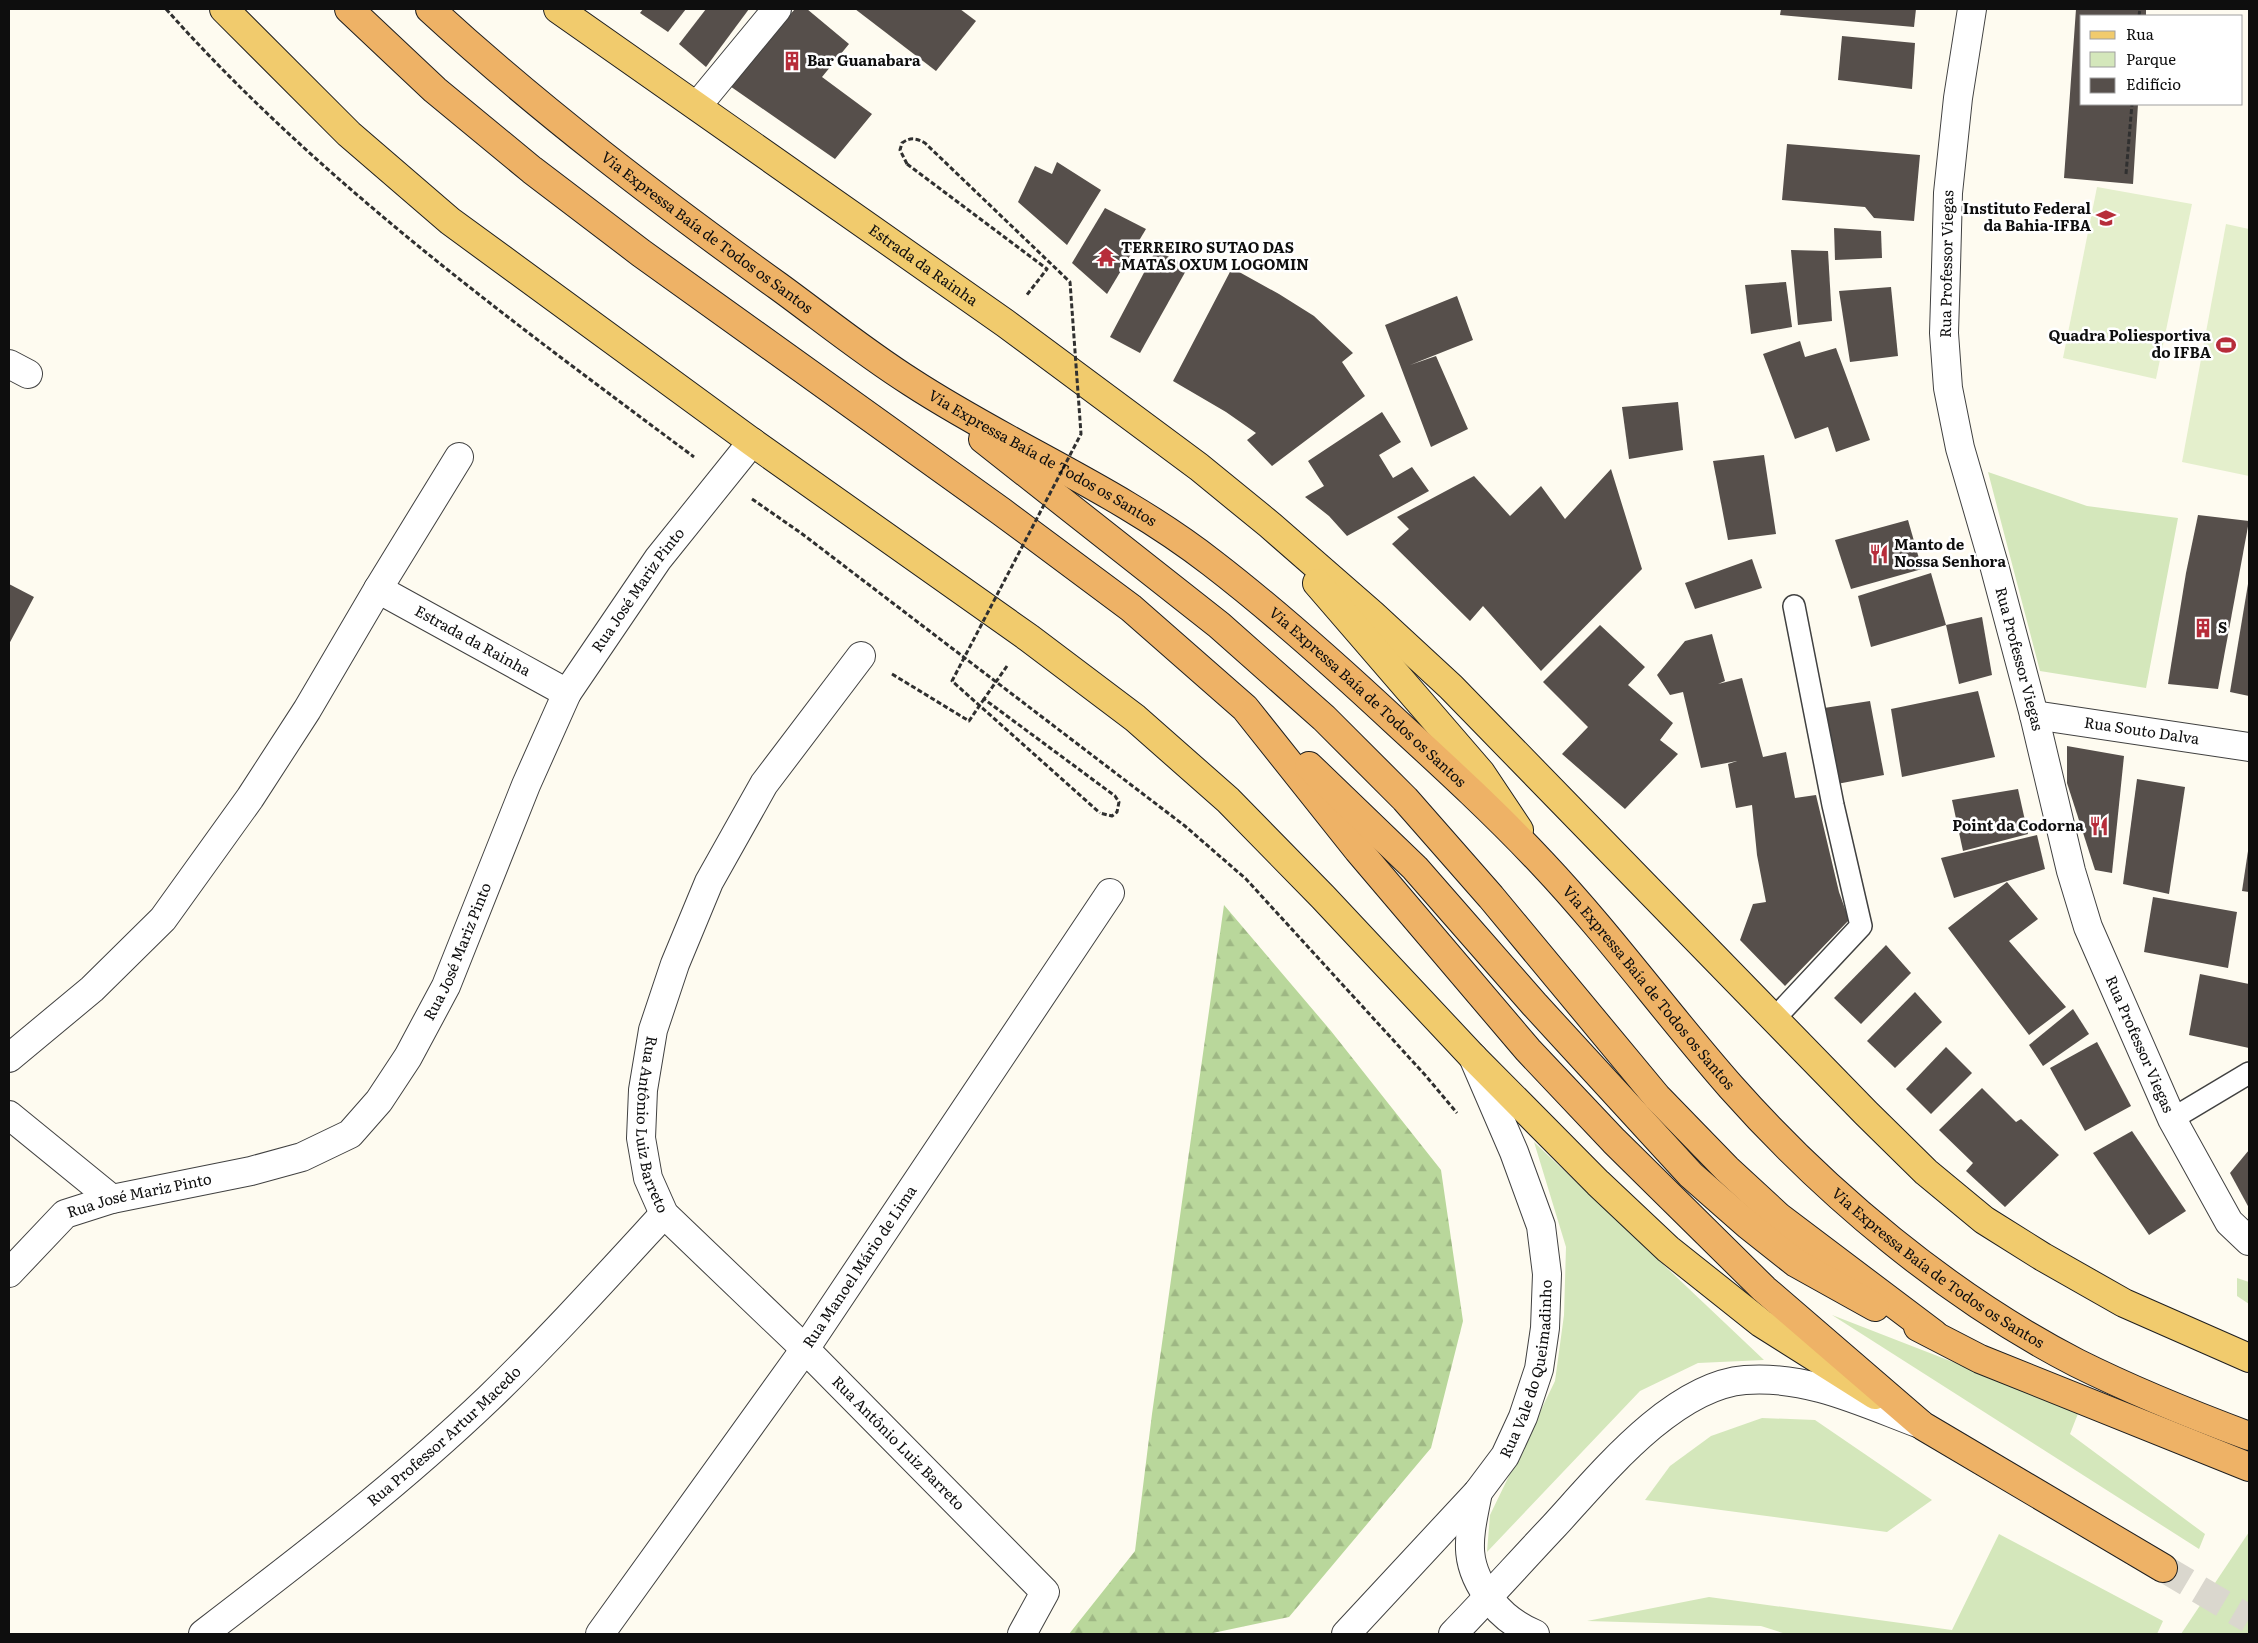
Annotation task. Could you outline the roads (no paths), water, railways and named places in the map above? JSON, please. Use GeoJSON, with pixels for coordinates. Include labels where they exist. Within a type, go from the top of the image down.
{"type":"FeatureCollection","features":[{"type":"Feature","properties":{"kind":"highway"},"geometry":{"type":"LineString","coordinates":[[349,9],[435,90],[532,170],[641,253],[882,425],[1123,602],[1245,708],[1374,826],[1415,868],[1540,1011],[1698,1181],[1748,1225],[1796,1263],[1864,1302],[1934,1334],[1980,1359],[2249,1467]]}},
{"type":"Feature","properties":{"kind":"highway","name":"Via Expressa Baía de Todos os Santos"},"geometry":{"type":"LineString","coordinates":[[430,9],[563,125],[670,208],[912,383],[1098,489],[1208,559],[1274,614],[1441,763],[1543,864],[1659,998],[1729,1085],[1802,1163],[1886,1235],[1964,1296],[2071,1360],[2156,1401],[2249,1436]]}},
{"type":"Feature","properties":{"kind":"highway"},"geometry":{"type":"LineString","coordinates":[[912,383],[1219,625],[1324,718],[1405,799],[1491,897],[1657,1097],[1727,1169],[1779,1216],[1934,1334]]}},
{"type":"Feature","properties":{"kind":"highway"},"geometry":{"type":"LineString","coordinates":[[1245,708],[1358,850],[1528,1050],[1608,1134],[1764,1289],[1923,1426],[2163,1568]]}},
{"type":"Feature","properties":{"kind":"main road"},"geometry":{"type":"LineString","coordinates":[[224,9],[349,134],[450,221],[752,442],[1029,638],[1135,718],[1228,800],[1324,897],[1472,1056],[1598,1183],[1668,1249],[1761,1323],[1923,1426]]}},
{"type":"Feature","properties":{"kind":"main road"},"geometry":{"type":"LineString","coordinates":[[558,9],[616,48]]}},
{"type":"Feature","properties":{"kind":"main road","name":"Estrada da Rainha"},"geometry":{"type":"LineString","coordinates":[[616,48],[1005,323],[1198,467],[1270,525]]}},
{"type":"Feature","properties":{"kind":"main road"},"geometry":{"type":"LineString","coordinates":[[1270,525],[1361,636],[1480,773],[1543,864]]}},
{"type":"Feature","properties":{"kind":"main road"},"geometry":{"type":"LineString","coordinates":[[1270,525],[1451,686],[1774,1019],[1926,1172],[1984,1220],[2043,1257],[2124,1303],[2249,1358]]}},
{"type":"Feature","properties":{"kind":"street","name":"Estrada da Rainha"},"geometry":{"type":"LineString","coordinates":[[574,9],[616,48]]}},
{"type":"Feature","properties":{"kind":"street"},"geometry":{"type":"LineString","coordinates":[[696,106],[778,9]]}},
{"type":"Feature","properties":{"kind":"street","name":"Rua Professor Viegas"},"geometry":{"type":"LineString","coordinates":[[1972,9],[1958,98],[1948,193],[1944,333],[1948,388],[1960,448],[2034,715],[2071,871],[2088,927],[2172,1119],[2229,1222],[2249,1241]]}},
{"type":"Feature","properties":{"kind":"street","name":"Rua José Mariz Pinto"},"geometry":{"type":"LineString","coordinates":[[9,1274],[40,1238],[65,1214],[112,1199],[251,1171],[302,1157],[350,1134],[379,1101],[408,1057],[446,986],[526,785],[567,693],[658,559],[752,442]]}},
{"type":"Feature","properties":{"kind":"street"},"geometry":{"type":"LineString","coordinates":[[9,1058],[92,989],[163,919],[250,798],[307,710],[459,457]]}},
{"type":"Feature","properties":{"kind":"street","name":"Estrada da Rainha"},"geometry":{"type":"LineString","coordinates":[[378,589],[567,693]]}},
{"type":"Feature","properties":{"kind":"street","name":"Rua Antônio Luiz Barreto"},"geometry":{"type":"LineString","coordinates":[[862,656],[764,784],[709,882],[675,964],[653,1030],[643,1090],[641,1128],[648,1178],[664,1214],[805,1349],[1045,1592],[1022,1634]]}},
{"type":"Feature","properties":{"kind":"street","name":"Rua Souto Dalva"},"geometry":{"type":"LineString","coordinates":[[2034,715],[2249,747]]}},
{"type":"Feature","properties":{"kind":"street","name":"Rua Manoel Mário de Lima"},"geometry":{"type":"LineString","coordinates":[[600,1634],[805,1349],[1110,893]]}},
{"type":"Feature","properties":{"kind":"street","name":"Rua Vale do Queimadinho"},"geometry":{"type":"LineString","coordinates":[[1346,1634],[1478,1492],[1505,1456],[1523,1417],[1539,1369],[1545,1328],[1547,1274],[1541,1226],[1514,1152],[1472,1056]]}},
{"type":"Feature","properties":{"kind":"street"},"geometry":{"type":"LineString","coordinates":[[9,1115],[112,1199]]}},
{"type":"Feature","properties":{"kind":"street","name":"Rua Professor Artur Macedo"},"geometry":{"type":"LineString","coordinates":[[203,1634],[355,1518],[488,1398],[562,1325],[664,1214]]}},
{"type":"Feature","properties":{"kind":"street"},"geometry":{"type":"LineString","coordinates":[[1453,1634],[1614,1460],[1647,1429],[1711,1388],[1744,1380],[1782,1380],[1823,1388],[1923,1426]]}},
{"type":"Feature","properties":{"kind":"street"},"geometry":{"type":"LineString","coordinates":[[1478,1492],[1470,1533],[1470,1556],[1476,1579],[1503,1615],[1535,1634]]}},
{"type":"Feature","properties":{"kind":"lane"},"geometry":{"type":"LineString","coordinates":[[1774,1019],[1861,926],[1833,805],[1794,606]]}},
{"type":"Feature","properties":{"kind":"lane"},"geometry":{"type":"LineString","coordinates":[[2172,1119],[2249,1073]]}},
{"type":"Feature","properties":{"kind":"tunnel"},"geometry":{"type":"LineString","coordinates":[[2163,1568],[2249,1619]]}},
{"type":"Feature","properties":{"kind":"place","name":"Bar Guanabara"},"geometry":{"type":"Point","coordinates":[792,61]}},
{"type":"Feature","properties":{"kind":"place","name":"Instituto Federal da Bahia-IFBA"},"geometry":{"type":"Point","coordinates":[2106,218]}},
{"type":"Feature","properties":{"kind":"place","name":"TERREIRO SUTAO DAS MATAS OXUM LOGOMIN"},"geometry":{"type":"Point","coordinates":[1106,257]}},
{"type":"Feature","properties":{"kind":"place","name":"Quadra Poliesportiva do IFBA"},"geometry":{"type":"Point","coordinates":[2226,345]}},
{"type":"Feature","properties":{"kind":"place","name":"Manto de Nossa Senhora"},"geometry":{"type":"Point","coordinates":[1879,554]}},
{"type":"Feature","properties":{"kind":"place","name":"S"},"geometry":{"type":"Point","coordinates":[2203,628]}},
{"type":"Feature","properties":{"kind":"place","name":"Point da Codorna"},"geometry":{"type":"Point","coordinates":[2099,826]}}]}
